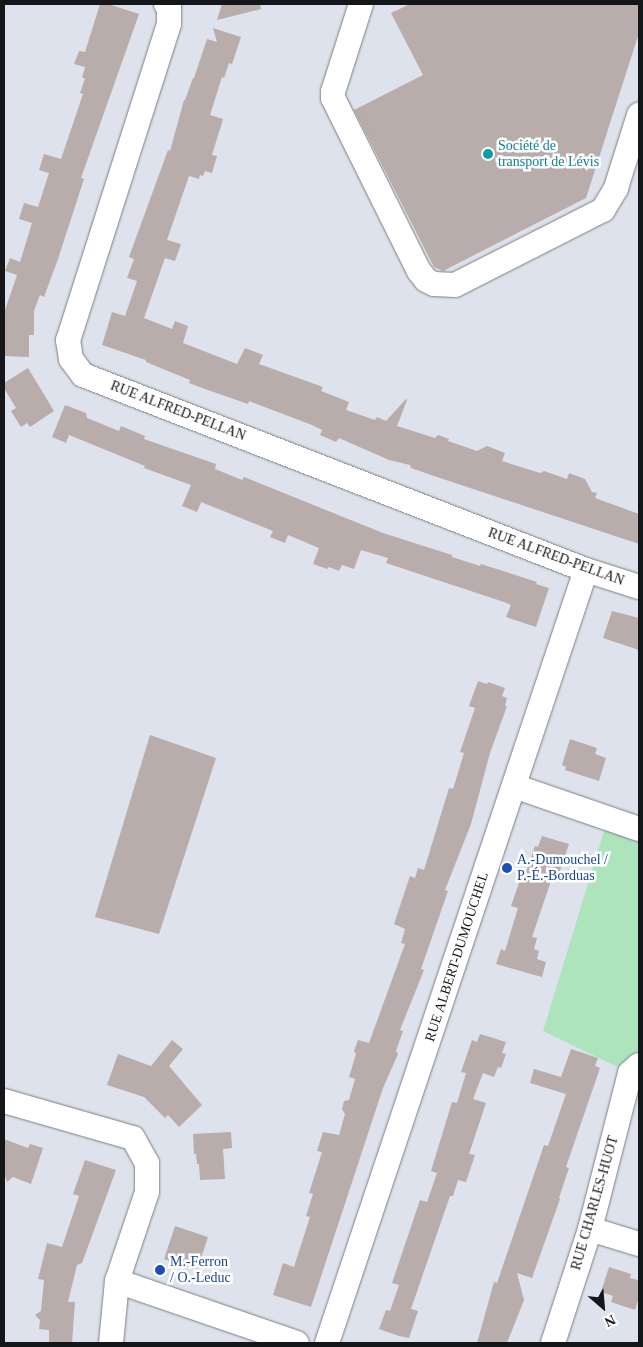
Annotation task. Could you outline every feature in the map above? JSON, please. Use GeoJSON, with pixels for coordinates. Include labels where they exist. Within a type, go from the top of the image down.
{"type":"FeatureCollection","features":[{"type":"Feature","properties":{"kind":"street","name":"RUE ALFRED-PELLAN"},"geometry":{"type":"LineString","coordinates":[[166,4],[169,8],[169,24],[68,340],[71,360],[83,375],[586,570],[639,587]]}},
{"type":"Feature","properties":{"kind":"street"},"geometry":{"type":"LineString","coordinates":[[360,4],[333,92],[333,98],[419,271],[426,280],[434,284],[455,285],[603,210],[616,188],[639,116]]}},
{"type":"Feature","properties":{"kind":"street","name":"RUE ALBERT-DUMOUCHEL"},"geometry":{"type":"LineString","coordinates":[[328,1343],[586,570]]}},
{"type":"Feature","properties":{"kind":"street"},"geometry":{"type":"LineString","coordinates":[[514,786],[639,829]]}},
{"type":"Feature","properties":{"kind":"street","name":"RUE CHARLES-HUOT"},"geometry":{"type":"LineString","coordinates":[[553,1343],[590,1229],[630,1073],[639,1065]]}},
{"type":"Feature","properties":{"kind":"street"},"geometry":{"type":"LineString","coordinates":[[4,1101],[133,1138],[147,1163],[147,1192],[117,1281],[111,1343]]}},
{"type":"Feature","properties":{"kind":"street"},"geometry":{"type":"LineString","coordinates":[[590,1229],[639,1244]]}},
{"type":"Feature","properties":{"kind":"street"},"geometry":{"type":"LineString","coordinates":[[117,1281],[297,1343]]}},
{"type":"Feature","properties":{"kind":"green space"},"geometry":{"type":"Polygon","coordinates":[[[608,818],[639,829],[639,1065],[630,1073],[543,1031],[608,818]]]}},
{"type":"Feature","properties":{"kind":"building"},"geometry":{"type":"Polygon","coordinates":[[[100,4],[108,4],[139,14],[81,178],[84,179],[58,259],[44,297],[40,295],[34,311],[34,335],[29,335],[29,357],[4,356],[4,313],[17,275],[5,271],[10,258],[20,262],[32,223],[19,219],[24,203],[38,207],[49,173],[39,170],[44,154],[61,159],[83,94],[80,93],[85,78],[82,78],[85,67],[74,64],[79,51],[85,52],[100,4]]]}},
{"type":"Feature","properties":{"kind":"building"},"geometry":{"type":"Polygon","coordinates":[[[222,4],[260,4],[261,9],[217,20],[222,4]]]}},
{"type":"Feature","properties":{"kind":"building","name":"Société de transport de Lévis"},"geometry":{"type":"Polygon","coordinates":[[[410,4],[639,4],[639,33],[586,198],[443,271],[434,267],[354,110],[423,75],[391,13],[410,4]]]}},
{"type":"Feature","properties":{"kind":"building"},"geometry":{"type":"Polygon","coordinates":[[[213,28],[241,37],[232,64],[229,63],[224,78],[222,77],[210,115],[223,119],[212,155],[217,156],[212,173],[205,171],[203,176],[200,175],[199,179],[189,176],[167,240],[181,244],[175,261],[165,258],[144,318],[172,329],[175,321],[188,326],[183,343],[237,364],[245,348],[263,355],[259,364],[323,387],[321,391],[349,402],[346,410],[375,420],[377,417],[386,421],[406,399],[397,426],[435,438],[438,435],[449,439],[448,441],[477,451],[487,446],[505,453],[502,461],[540,473],[544,471],[567,479],[569,473],[585,479],[592,492],[597,493],[595,498],[639,514],[639,544],[411,468],[410,465],[389,460],[339,438],[336,442],[320,435],[322,430],[312,425],[249,401],[248,404],[189,383],[190,380],[146,362],[146,360],[102,345],[112,312],[125,316],[137,281],[127,278],[134,259],[129,257],[168,150],[170,151],[184,100],[194,78],[207,39],[217,42],[213,28]]]}},
{"type":"Feature","properties":{"kind":"building"},"geometry":{"type":"Polygon","coordinates":[[[28,368],[54,411],[30,427],[27,423],[21,427],[11,411],[16,408],[4,388],[4,383],[28,368]]]}},
{"type":"Feature","properties":{"kind":"building"},"geometry":{"type":"Polygon","coordinates":[[[65,405],[86,413],[87,418],[119,431],[121,426],[145,436],[144,439],[216,464],[215,469],[242,480],[244,477],[383,533],[480,566],[481,564],[537,582],[536,584],[549,588],[536,627],[506,617],[511,605],[386,563],[388,558],[361,550],[354,569],[342,565],[339,571],[329,567],[327,569],[313,564],[319,548],[288,535],[285,543],[270,537],[273,531],[201,502],[197,512],[182,506],[191,485],[144,468],[145,466],[69,435],[66,443],[52,437],[65,405]]]}},
{"type":"Feature","properties":{"kind":"building"},"geometry":{"type":"Polygon","coordinates":[[[612,611],[639,618],[639,650],[603,638],[612,611]]]}},
{"type":"Feature","properties":{"kind":"building"},"geometry":{"type":"Polygon","coordinates":[[[478,681],[487,684],[488,682],[505,688],[502,696],[507,698],[505,706],[507,706],[490,753],[471,824],[445,890],[448,891],[421,969],[424,970],[400,1030],[403,1031],[396,1051],[398,1054],[383,1088],[311,1307],[273,1295],[283,1263],[294,1267],[310,1217],[306,1216],[313,1194],[309,1193],[322,1152],[317,1151],[323,1132],[339,1135],[345,1114],[342,1109],[344,1101],[349,1100],[355,1079],[349,1077],[356,1054],[354,1051],[358,1040],[369,1043],[405,944],[401,943],[405,929],[394,924],[410,876],[415,878],[418,868],[424,870],[449,788],[453,789],[464,753],[460,752],[475,708],[469,706],[478,681]]]}},
{"type":"Feature","properties":{"kind":"building"},"geometry":{"type":"Polygon","coordinates":[[[150,735],[216,758],[159,934],[95,917],[150,735]]]}},
{"type":"Feature","properties":{"kind":"building"},"geometry":{"type":"Polygon","coordinates":[[[570,739],[597,748],[595,754],[606,758],[599,781],[565,770],[566,767],[562,765],[570,739]]]}},
{"type":"Feature","properties":{"kind":"building"},"geometry":{"type":"Polygon","coordinates":[[[542,836],[569,844],[557,879],[552,878],[532,937],[537,938],[534,949],[539,951],[537,959],[546,962],[542,977],[496,964],[501,949],[505,951],[518,908],[511,906],[521,877],[524,878],[535,846],[538,847],[542,836]]]}},
{"type":"Feature","properties":{"kind":"building"},"geometry":{"type":"Polygon","coordinates":[[[480,1034],[506,1042],[502,1053],[506,1054],[501,1068],[498,1067],[494,1077],[483,1073],[473,1099],[486,1103],[469,1154],[475,1155],[466,1182],[458,1180],[453,1196],[450,1196],[411,1309],[418,1311],[409,1338],[399,1336],[379,1329],[386,1310],[390,1311],[399,1285],[392,1283],[420,1200],[427,1202],[437,1173],[431,1171],[452,1102],[457,1103],[466,1073],[461,1072],[472,1040],[477,1042],[480,1034]]]}},
{"type":"Feature","properties":{"kind":"building"},"geometry":{"type":"Polygon","coordinates":[[[172,1040],[183,1049],[169,1066],[202,1105],[179,1127],[168,1115],[165,1118],[144,1097],[107,1085],[118,1054],[151,1066],[172,1040]]]}},
{"type":"Feature","properties":{"kind":"building"},"geometry":{"type":"Polygon","coordinates":[[[571,1049],[598,1058],[595,1066],[600,1068],[566,1167],[569,1168],[560,1199],[532,1278],[517,1273],[524,1300],[507,1343],[477,1343],[494,1282],[497,1283],[544,1145],[548,1146],[566,1094],[530,1083],[534,1069],[561,1077],[571,1049]]]}},
{"type":"Feature","properties":{"kind":"building"},"geometry":{"type":"Polygon","coordinates":[[[231,1132],[232,1148],[223,1149],[225,1179],[200,1180],[199,1164],[197,1164],[196,1154],[194,1154],[193,1134],[231,1132]]]}},
{"type":"Feature","properties":{"kind":"building"},"geometry":{"type":"Polygon","coordinates":[[[4,1139],[28,1148],[30,1144],[43,1148],[31,1184],[13,1177],[7,1182],[4,1174],[4,1139]]]}},
{"type":"Feature","properties":{"kind":"building"},"geometry":{"type":"Polygon","coordinates":[[[85,1160],[116,1170],[82,1263],[77,1265],[68,1302],[75,1302],[72,1343],[49,1343],[49,1330],[39,1329],[40,1320],[35,1315],[41,1311],[44,1280],[38,1279],[47,1243],[62,1247],[79,1196],[73,1194],[85,1160]]]}},
{"type":"Feature","properties":{"kind":"building"},"geometry":{"type":"Polygon","coordinates":[[[175,1226],[208,1237],[197,1270],[164,1259],[175,1226]]]}},
{"type":"Feature","properties":{"kind":"building"},"geometry":{"type":"Polygon","coordinates":[[[609,1267],[631,1274],[630,1278],[638,1280],[639,1297],[635,1310],[611,1302],[613,1296],[601,1292],[609,1267]]]}},
{"type":"Feature","properties":{"kind":"place","name":"Société de transport de Lévis"},"geometry":{"type":"Point","coordinates":[488,154]}},
{"type":"Feature","properties":{"kind":"place","name":"A.-Dumouchel / P.-É.-Borduas"},"geometry":{"type":"Point","coordinates":[507,868]}},
{"type":"Feature","properties":{"kind":"place","name":"M.-Ferron / O.-Leduc"},"geometry":{"type":"Point","coordinates":[160,1270]}}]}
